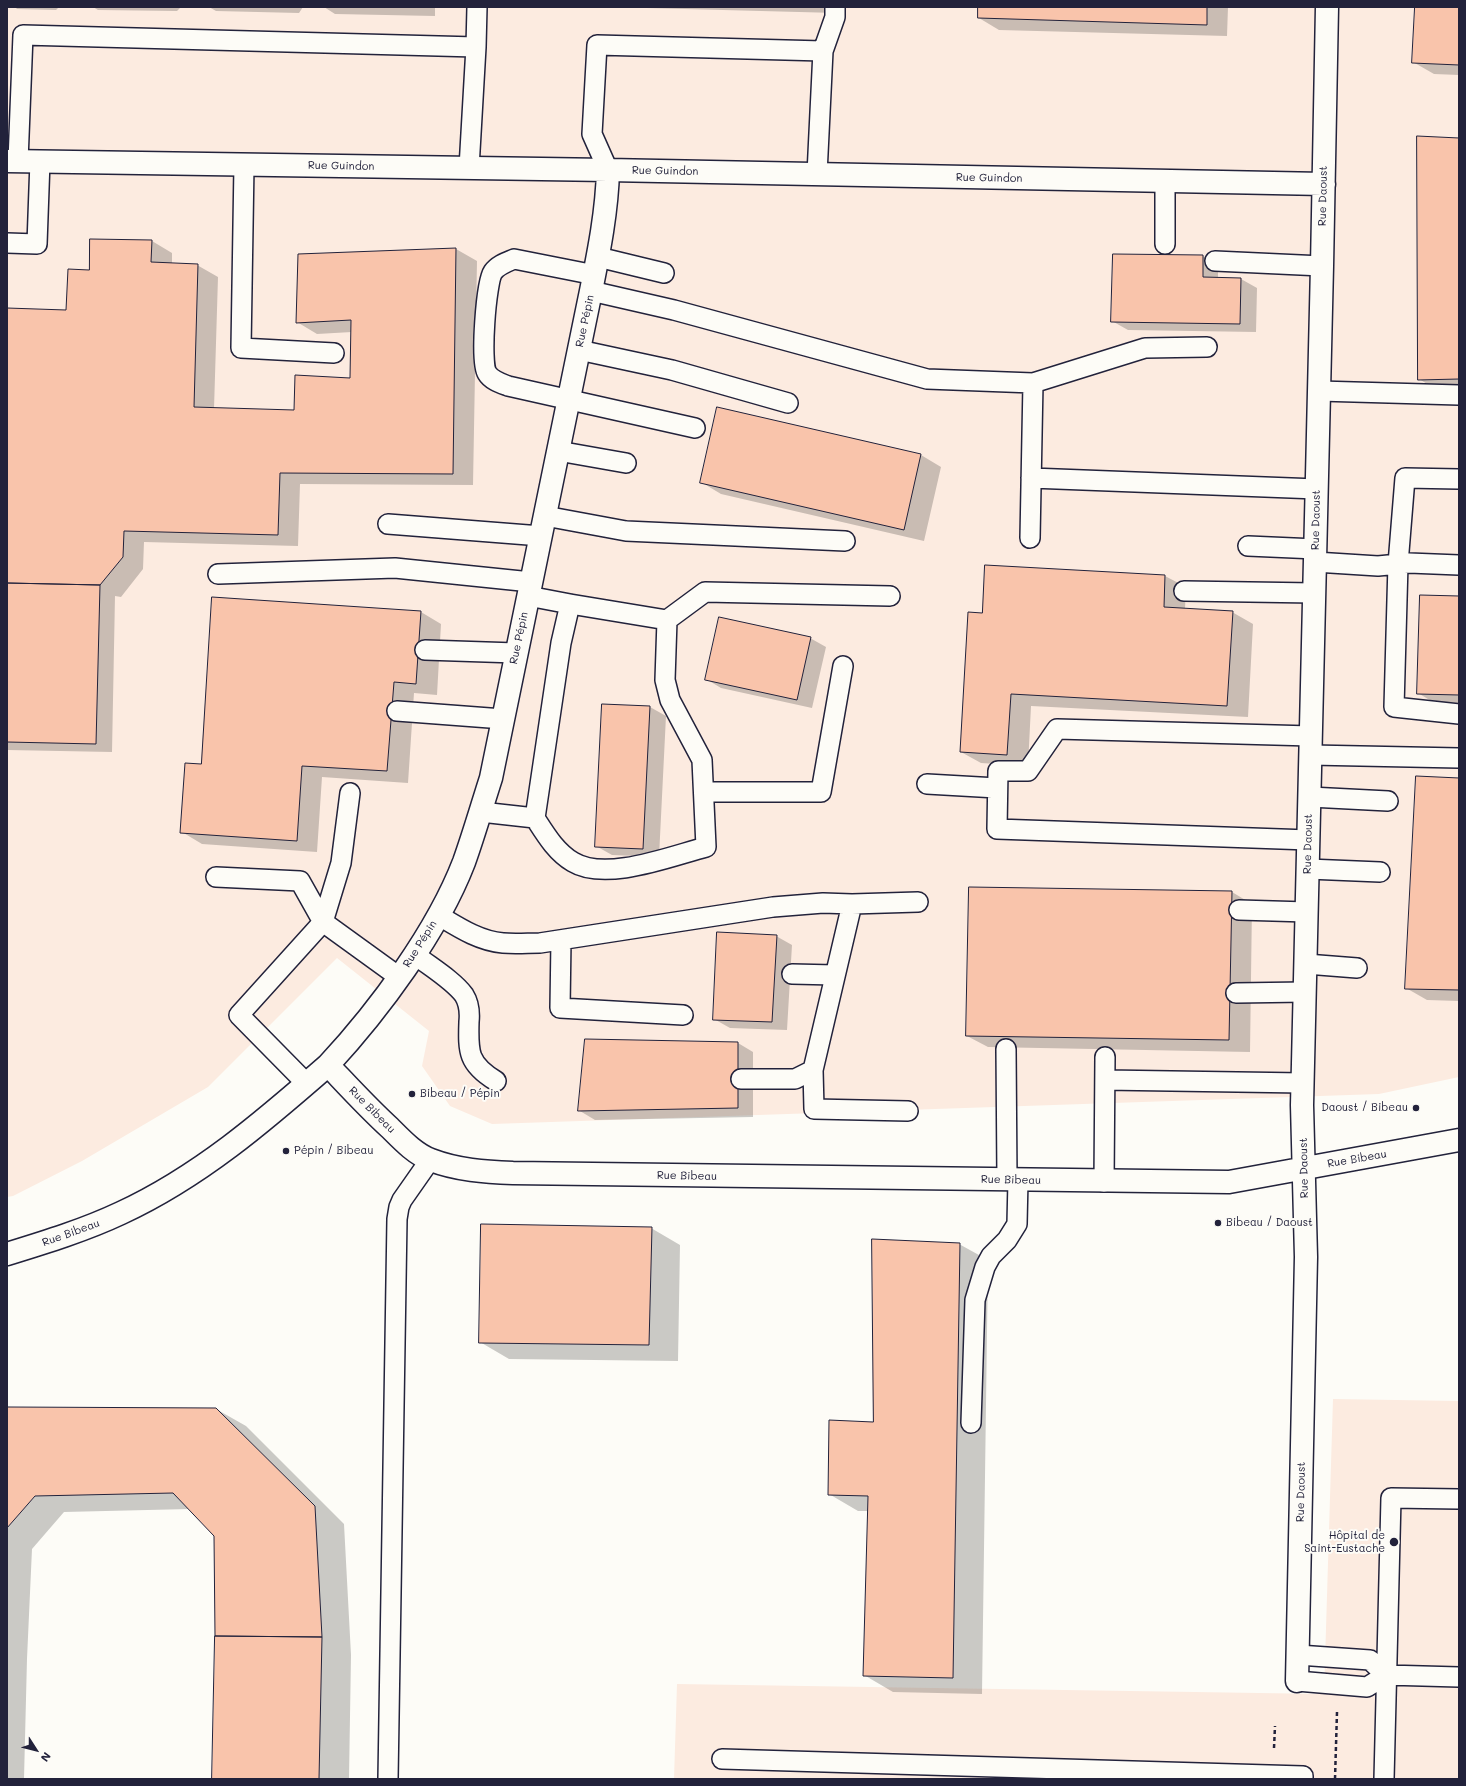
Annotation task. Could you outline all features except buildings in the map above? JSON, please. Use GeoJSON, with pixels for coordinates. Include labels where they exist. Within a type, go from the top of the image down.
{"type":"FeatureCollection","features":[{"type":"Feature","properties":{"kind":"street","name":"Rue Daoust"},"geometry":{"type":"LineString","coordinates":[[1297,1681],[1306,1257],[1302,1105],[1327,7]]}},
{"type":"Feature","properties":{"kind":"street","name":"Rue Guindon"},"geometry":{"type":"LineString","coordinates":[[13,161],[608,170],[1324,184]]}},
{"type":"Feature","properties":{"kind":"street","name":"Rue Pépin"},"geometry":{"type":"LineString","coordinates":[[328,1064],[366,1022],[414,954],[438,915],[464,862],[491,778],[595,275],[607,200],[608,170]]}},
{"type":"Feature","properties":{"kind":"street","name":"Rue Bibeau"},"geometry":{"type":"LineString","coordinates":[[7,1254],[100,1223],[161,1192],[233,1145],[272,1115],[328,1064],[400,1138],[414,1150],[430,1160],[466,1170],[513,1173],[1104,1182],[1229,1182],[1459,1140]]}},
{"type":"Feature","properties":{"kind":"lane"},"geometry":{"type":"LineString","coordinates":[[469,168],[477,7]]}},
{"type":"Feature","properties":{"kind":"lane"},"geometry":{"type":"LineString","coordinates":[[817,174],[823,51],[835,17],[835,7]]}},
{"type":"Feature","properties":{"kind":"lane"},"geometry":{"type":"LineString","coordinates":[[13,161],[23,35],[476,47]]}},
{"type":"Feature","properties":{"kind":"lane"},"geometry":{"type":"LineString","coordinates":[[608,170],[592,134],[597,44],[823,51]]}},
{"type":"Feature","properties":{"kind":"lane"},"geometry":{"type":"LineString","coordinates":[[7,243],[37,244],[40,161]]}},
{"type":"Feature","properties":{"kind":"lane"},"geometry":{"type":"LineString","coordinates":[[244,165],[241,348],[334,353]]}},
{"type":"Feature","properties":{"kind":"lane"},"geometry":{"type":"LineString","coordinates":[[1165,181],[1165,244]]}},
{"type":"Feature","properties":{"kind":"lane"},"geometry":{"type":"LineString","coordinates":[[664,274],[595,275],[514,259],[504,263],[493,272],[489,284],[483,344],[483,360],[486,373],[494,380],[508,386],[695,428]]}},
{"type":"Feature","properties":{"kind":"lane"},"geometry":{"type":"LineString","coordinates":[[1215,261],[1322,266]]}},
{"type":"Feature","properties":{"kind":"lane"},"geometry":{"type":"LineString","coordinates":[[595,275],[674,310],[927,379],[1033,383],[1145,348],[1207,347]]}},
{"type":"Feature","properties":{"kind":"lane"},"geometry":{"type":"LineString","coordinates":[[579,350],[672,370],[788,403]]}},
{"type":"Feature","properties":{"kind":"lane"},"geometry":{"type":"LineString","coordinates":[[1030,538],[1033,383]]}},
{"type":"Feature","properties":{"kind":"lane"},"geometry":{"type":"LineString","coordinates":[[1319,391],[1459,395]]}},
{"type":"Feature","properties":{"kind":"lane"},"geometry":{"type":"LineString","coordinates":[[558,451],[626,463]]}},
{"type":"Feature","properties":{"kind":"lane"},"geometry":{"type":"LineString","coordinates":[[1031,478],[1317,489]]}},
{"type":"Feature","properties":{"kind":"lane"},"geometry":{"type":"LineString","coordinates":[[1459,479],[1405,478],[1398,564],[1394,707],[1459,714]]}},
{"type":"Feature","properties":{"kind":"lane"},"geometry":{"type":"LineString","coordinates":[[388,524],[543,526],[845,541]]}},
{"type":"Feature","properties":{"kind":"lane"},"geometry":{"type":"LineString","coordinates":[[1248,546],[1315,555],[1378,566],[1398,564],[1459,565]]}},
{"type":"Feature","properties":{"kind":"lane"},"geometry":{"type":"LineString","coordinates":[[218,574],[395,568],[530,589],[570,604],[667,620],[705,592],[890,596]]}},
{"type":"Feature","properties":{"kind":"lane"},"geometry":{"type":"LineString","coordinates":[[1184,591],[1314,593]]}},
{"type":"Feature","properties":{"kind":"lane"},"geometry":{"type":"LineString","coordinates":[[570,604],[561,643],[535,818],[553,846],[574,863],[586,867],[608,870],[628,868],[706,847],[702,760],[670,700],[665,680],[667,620]]}},
{"type":"Feature","properties":{"kind":"lane"},"geometry":{"type":"LineString","coordinates":[[426,650],[516,654]]}},
{"type":"Feature","properties":{"kind":"lane"},"geometry":{"type":"LineString","coordinates":[[704,792],[821,792],[843,666]]}},
{"type":"Feature","properties":{"kind":"lane"},"geometry":{"type":"LineString","coordinates":[[397,711],[502,719]]}},
{"type":"Feature","properties":{"kind":"lane"},"geometry":{"type":"LineString","coordinates":[[1309,840],[997,830],[998,771],[1028,771],[1057,729],[1311,745],[1459,758]]}},
{"type":"Feature","properties":{"kind":"lane"},"geometry":{"type":"LineString","coordinates":[[927,784],[997,788]]}},
{"type":"Feature","properties":{"kind":"lane"},"geometry":{"type":"LineString","coordinates":[[306,1083],[239,1014],[323,922],[341,863],[350,793]]}},
{"type":"Feature","properties":{"kind":"lane"},"geometry":{"type":"LineString","coordinates":[[1310,797],[1388,801]]}},
{"type":"Feature","properties":{"kind":"lane"},"geometry":{"type":"LineString","coordinates":[[480,812],[535,818]]}},
{"type":"Feature","properties":{"kind":"lane"},"geometry":{"type":"LineString","coordinates":[[1308,869],[1380,872]]}},
{"type":"Feature","properties":{"kind":"lane"},"geometry":{"type":"LineString","coordinates":[[216,876],[300,881],[323,922],[398,977]]}},
{"type":"Feature","properties":{"kind":"lane"},"geometry":{"type":"LineString","coordinates":[[438,915],[473,935],[503,943],[540,944],[773,907],[823,904],[918,902]]}},
{"type":"Feature","properties":{"kind":"lane"},"geometry":{"type":"LineString","coordinates":[[852,904],[813,1070],[814,1109],[908,1111]]}},
{"type":"Feature","properties":{"kind":"lane"},"geometry":{"type":"LineString","coordinates":[[1239,910],[1307,912]]}},
{"type":"Feature","properties":{"kind":"lane"},"geometry":{"type":"LineString","coordinates":[[561,940],[560,1008],[683,1015]]}},
{"type":"Feature","properties":{"kind":"lane"},"geometry":{"type":"LineString","coordinates":[[414,954],[455,986],[464,996],[470,1010],[469,1046],[473,1062],[482,1073],[496,1081]]}},
{"type":"Feature","properties":{"kind":"lane"},"geometry":{"type":"LineString","coordinates":[[1306,964],[1358,968]]}},
{"type":"Feature","properties":{"kind":"lane"},"geometry":{"type":"LineString","coordinates":[[792,974],[835,975]]}},
{"type":"Feature","properties":{"kind":"lane"},"geometry":{"type":"LineString","coordinates":[[1236,992],[1305,992]]}},
{"type":"Feature","properties":{"kind":"lane"},"geometry":{"type":"LineString","coordinates":[[971,1423],[975,1300],[984,1267],[991,1256],[1008,1240],[1017,1224],[1012,1180],[1006,1049]]}},
{"type":"Feature","properties":{"kind":"lane"},"geometry":{"type":"LineString","coordinates":[[1104,1182],[1105,1057]]}},
{"type":"Feature","properties":{"kind":"lane"},"geometry":{"type":"LineString","coordinates":[[741,1079],[795,1079],[813,1070]]}},
{"type":"Feature","properties":{"kind":"lane"},"geometry":{"type":"LineString","coordinates":[[1105,1080],[1303,1083]]}},
{"type":"Feature","properties":{"kind":"lane"},"geometry":{"type":"LineString","coordinates":[[388,1779],[397,1219],[402,1200],[430,1160]]}},
{"type":"Feature","properties":{"kind":"lane"},"geometry":{"type":"LineString","coordinates":[[1384,1779],[1391,1498],[1459,1499]]}},
{"type":"Feature","properties":{"kind":"lane"},"geometry":{"type":"LineString","coordinates":[[1298,1655],[1370,1660],[1386,1675]]}},
{"type":"Feature","properties":{"kind":"lane"},"geometry":{"type":"LineString","coordinates":[[1297,1681],[1367,1687],[1386,1675],[1459,1677]]}},
{"type":"Feature","properties":{"kind":"lane"},"geometry":{"type":"LineString","coordinates":[[722,1759],[1303,1776],[1303,1779]]}},
{"type":"Feature","properties":{"kind":"path"},"geometry":{"type":"LineString","coordinates":[[1335,1779],[1337,1711]]}},
{"type":"Feature","properties":{"kind":"shaded area"},"geometry":{"type":"Polygon","coordinates":[[[7,7],[1459,7],[1459,1077],[1379,1094],[492,1124],[450,1106],[422,1066],[429,1031],[337,958],[208,1087],[82,1161],[13,1196],[7,1197],[7,7]]]}},
{"type":"Feature","properties":{"kind":"shaded area","name":"Hôpital de Saint-Eustache"},"geometry":{"type":"Polygon","coordinates":[[[1333,1399],[1459,1401],[1459,1779],[674,1779],[677,1684],[1324,1694],[1333,1399]]]}},
{"type":"Feature","properties":{"kind":"place","name":"Bibeau / Pépin"},"geometry":{"type":"Point","coordinates":[412,1094]}},
{"type":"Feature","properties":{"kind":"place","name":"Daoust / Bibeau"},"geometry":{"type":"Point","coordinates":[1416,1108]}},
{"type":"Feature","properties":{"kind":"place","name":"Pépin / Bibeau"},"geometry":{"type":"Point","coordinates":[286,1151]}},
{"type":"Feature","properties":{"kind":"place","name":"Bibeau / Daoust"},"geometry":{"type":"Point","coordinates":[1218,1223]}},
{"type":"Feature","properties":{"kind":"place","name":"Hôpital de Saint-Eustache"},"geometry":{"type":"Point","coordinates":[1394,1542]}}]}
